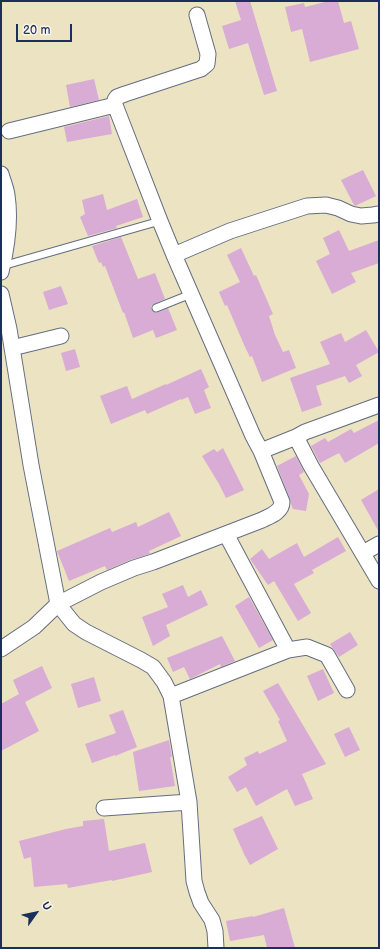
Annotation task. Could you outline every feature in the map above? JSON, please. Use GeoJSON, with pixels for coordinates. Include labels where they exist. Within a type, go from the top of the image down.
{"type":"FeatureCollection","features":[{"type":"Feature","properties":{"kind":"street"},"geometry":{"type":"LineString","coordinates":[[1,649],[34,628],[58,604],[101,582],[134,568],[262,520],[281,508],[282,505],[261,451],[160,222],[114,100],[118,97],[201,69],[207,64],[208,54],[197,14]]}},
{"type":"Feature","properties":{"kind":"street"},"geometry":{"type":"LineString","coordinates":[[9,131],[115,105]]}},
{"type":"Feature","properties":{"kind":"street"},"geometry":{"type":"LineString","coordinates":[[1,174],[7,195],[9,222],[2,269]]}},
{"type":"Feature","properties":{"kind":"street"},"geometry":{"type":"LineString","coordinates":[[174,255],[230,231],[307,206],[326,205],[361,216],[379,214]]}},
{"type":"Feature","properties":{"kind":"street"},"geometry":{"type":"LineString","coordinates":[[1,294],[9,329],[31,465],[58,604],[74,624],[86,632],[153,667],[164,682],[171,696],[189,802],[194,881],[201,903],[212,920],[216,931],[216,948]]}},
{"type":"Feature","properties":{"kind":"street"},"geometry":{"type":"LineString","coordinates":[[12,348],[61,336]]}},
{"type":"Feature","properties":{"kind":"street"},"geometry":{"type":"LineString","coordinates":[[261,451],[305,432],[379,405]]}},
{"type":"Feature","properties":{"kind":"street"},"geometry":{"type":"LineString","coordinates":[[296,437],[311,466],[379,581]]}},
{"type":"Feature","properties":{"kind":"street"},"geometry":{"type":"LineString","coordinates":[[226,534],[288,650]]}},
{"type":"Feature","properties":{"kind":"street"},"geometry":{"type":"LineString","coordinates":[[363,553],[379,544]]}},
{"type":"Feature","properties":{"kind":"street"},"geometry":{"type":"LineString","coordinates":[[171,696],[288,650],[308,647],[327,655],[347,690]]}},
{"type":"Feature","properties":{"kind":"street"},"geometry":{"type":"LineString","coordinates":[[104,808],[189,802]]}},
{"type":"Feature","properties":{"kind":"lane"},"geometry":{"type":"LineString","coordinates":[[2,269],[160,222]]}},
{"type":"Feature","properties":{"kind":"lane"},"geometry":{"type":"LineString","coordinates":[[156,308],[191,294]]}},
{"type":"Feature","properties":{"kind":"building"},"geometry":{"type":"Polygon","coordinates":[[[235,1],[250,1],[277,91],[264,95],[248,43],[229,49],[222,26],[241,20],[235,1]]]}},
{"type":"Feature","properties":{"kind":"building"},"geometry":{"type":"Polygon","coordinates":[[[329,1],[338,1],[344,23],[351,21],[359,49],[310,62],[302,29],[291,32],[285,7],[304,3],[305,7],[329,1]]]}},
{"type":"Feature","properties":{"kind":"building"},"geometry":{"type":"Polygon","coordinates":[[[94,79],[99,100],[70,107],[66,85],[94,79]]]}},
{"type":"Feature","properties":{"kind":"building"},"geometry":{"type":"Polygon","coordinates":[[[109,116],[112,134],[67,142],[64,127],[109,116]]]}},
{"type":"Feature","properties":{"kind":"building"},"geometry":{"type":"Polygon","coordinates":[[[363,170],[376,196],[355,206],[341,180],[363,170]]]}},
{"type":"Feature","properties":{"kind":"building"},"geometry":{"type":"Polygon","coordinates":[[[103,194],[107,210],[137,199],[143,217],[116,226],[117,228],[88,236],[80,217],[85,214],[82,200],[103,194]]]}},
{"type":"Feature","properties":{"kind":"building"},"geometry":{"type":"Polygon","coordinates":[[[339,230],[349,251],[379,240],[379,263],[351,273],[356,282],[332,294],[316,261],[330,254],[323,238],[339,230]]]}},
{"type":"Feature","properties":{"kind":"building"},"geometry":{"type":"Polygon","coordinates":[[[121,237],[138,279],[155,273],[165,299],[152,305],[152,310],[156,313],[168,308],[177,330],[156,338],[153,330],[133,338],[105,266],[103,267],[101,262],[99,263],[92,246],[121,237]]]}},
{"type":"Feature","properties":{"kind":"building"},"geometry":{"type":"Polygon","coordinates":[[[241,248],[254,276],[256,275],[273,314],[269,316],[275,335],[283,352],[289,350],[296,368],[262,382],[252,356],[250,357],[227,305],[225,306],[219,292],[240,282],[227,255],[241,248]]]}},
{"type":"Feature","properties":{"kind":"building"},"geometry":{"type":"Polygon","coordinates":[[[61,286],[68,304],[49,310],[43,292],[61,286]]]}},
{"type":"Feature","properties":{"kind":"building"},"geometry":{"type":"Polygon","coordinates":[[[366,330],[379,352],[356,365],[362,376],[349,383],[345,376],[316,386],[322,405],[302,412],[290,378],[330,364],[320,342],[341,333],[345,342],[366,330]]]}},
{"type":"Feature","properties":{"kind":"building"},"geometry":{"type":"Polygon","coordinates":[[[75,349],[80,367],[66,371],[61,353],[75,349]]]}},
{"type":"Feature","properties":{"kind":"building"},"geometry":{"type":"Polygon","coordinates":[[[201,369],[209,387],[204,390],[211,408],[195,414],[188,397],[147,414],[145,410],[111,424],[100,396],[127,386],[132,399],[201,369]]]}},
{"type":"Feature","properties":{"kind":"building"},"geometry":{"type":"Polygon","coordinates":[[[379,420],[379,443],[345,463],[339,453],[320,463],[311,446],[325,438],[328,442],[351,429],[354,433],[379,420]]]}},
{"type":"Feature","properties":{"kind":"building"},"geometry":{"type":"Polygon","coordinates":[[[223,448],[244,490],[226,498],[202,456],[214,449],[217,452],[223,448]]]}},
{"type":"Feature","properties":{"kind":"building"},"geometry":{"type":"Polygon","coordinates":[[[296,456],[304,472],[299,475],[309,494],[306,511],[293,509],[277,466],[296,456]]]}},
{"type":"Feature","properties":{"kind":"building"},"geometry":{"type":"Polygon","coordinates":[[[379,489],[379,532],[361,500],[379,489]]]}},
{"type":"Feature","properties":{"kind":"building"},"geometry":{"type":"Polygon","coordinates":[[[169,512],[181,536],[149,551],[150,554],[130,560],[107,570],[105,566],[69,581],[57,551],[110,528],[112,532],[136,522],[138,527],[169,512]]]}},
{"type":"Feature","properties":{"kind":"building"},"geometry":{"type":"Polygon","coordinates":[[[338,537],[346,551],[312,570],[314,573],[294,584],[311,613],[298,621],[274,581],[268,585],[250,559],[262,549],[269,559],[297,543],[304,557],[338,537]]]}},
{"type":"Feature","properties":{"kind":"building"},"geometry":{"type":"Polygon","coordinates":[[[183,585],[188,597],[201,590],[208,605],[166,625],[170,636],[153,646],[142,617],[168,607],[162,594],[183,585]]]}},
{"type":"Feature","properties":{"kind":"building"},"geometry":{"type":"Polygon","coordinates":[[[249,597],[273,640],[259,648],[235,606],[249,597]]]}},
{"type":"Feature","properties":{"kind":"building"},"geometry":{"type":"Polygon","coordinates":[[[350,632],[358,645],[339,657],[330,644],[350,632]]]}},
{"type":"Feature","properties":{"kind":"building"},"geometry":{"type":"Polygon","coordinates":[[[222,636],[235,661],[221,667],[220,664],[190,679],[184,667],[173,672],[167,658],[222,636]]]}},
{"type":"Feature","properties":{"kind":"building"},"geometry":{"type":"Polygon","coordinates":[[[42,666],[52,688],[25,702],[39,731],[1,751],[1,704],[19,694],[13,680],[42,666]]]}},
{"type":"Feature","properties":{"kind":"building"},"geometry":{"type":"Polygon","coordinates":[[[323,669],[334,693],[318,701],[307,676],[323,669]]]}},
{"type":"Feature","properties":{"kind":"building"},"geometry":{"type":"Polygon","coordinates":[[[94,677],[101,701],[78,708],[71,684],[94,677]]]}},
{"type":"Feature","properties":{"kind":"building"},"geometry":{"type":"Polygon","coordinates":[[[278,683],[326,764],[302,774],[313,799],[295,806],[287,789],[256,806],[246,787],[237,792],[228,777],[247,765],[244,758],[258,751],[259,754],[287,741],[278,721],[280,720],[263,691],[278,683]]]}},
{"type":"Feature","properties":{"kind":"building"},"geometry":{"type":"Polygon","coordinates":[[[123,710],[137,747],[92,763],[85,744],[116,733],[109,715],[123,710]]]}},
{"type":"Feature","properties":{"kind":"building"},"geometry":{"type":"Polygon","coordinates":[[[349,727],[360,750],[345,757],[334,734],[349,727]]]}},
{"type":"Feature","properties":{"kind":"building"},"geometry":{"type":"Polygon","coordinates":[[[169,740],[172,757],[170,757],[175,786],[139,791],[133,752],[169,740]]]}},
{"type":"Feature","properties":{"kind":"building"},"geometry":{"type":"Polygon","coordinates":[[[262,816],[278,849],[250,865],[233,829],[262,816]]]}},
{"type":"Feature","properties":{"kind":"building"},"geometry":{"type":"Polygon","coordinates":[[[104,819],[109,851],[145,843],[152,872],[112,881],[68,888],[67,884],[34,887],[31,857],[24,859],[19,841],[83,826],[83,821],[104,819]]]}},
{"type":"Feature","properties":{"kind":"building"},"geometry":{"type":"Polygon","coordinates":[[[284,908],[295,948],[267,948],[264,935],[230,941],[226,921],[253,917],[284,908]]]}}]}
